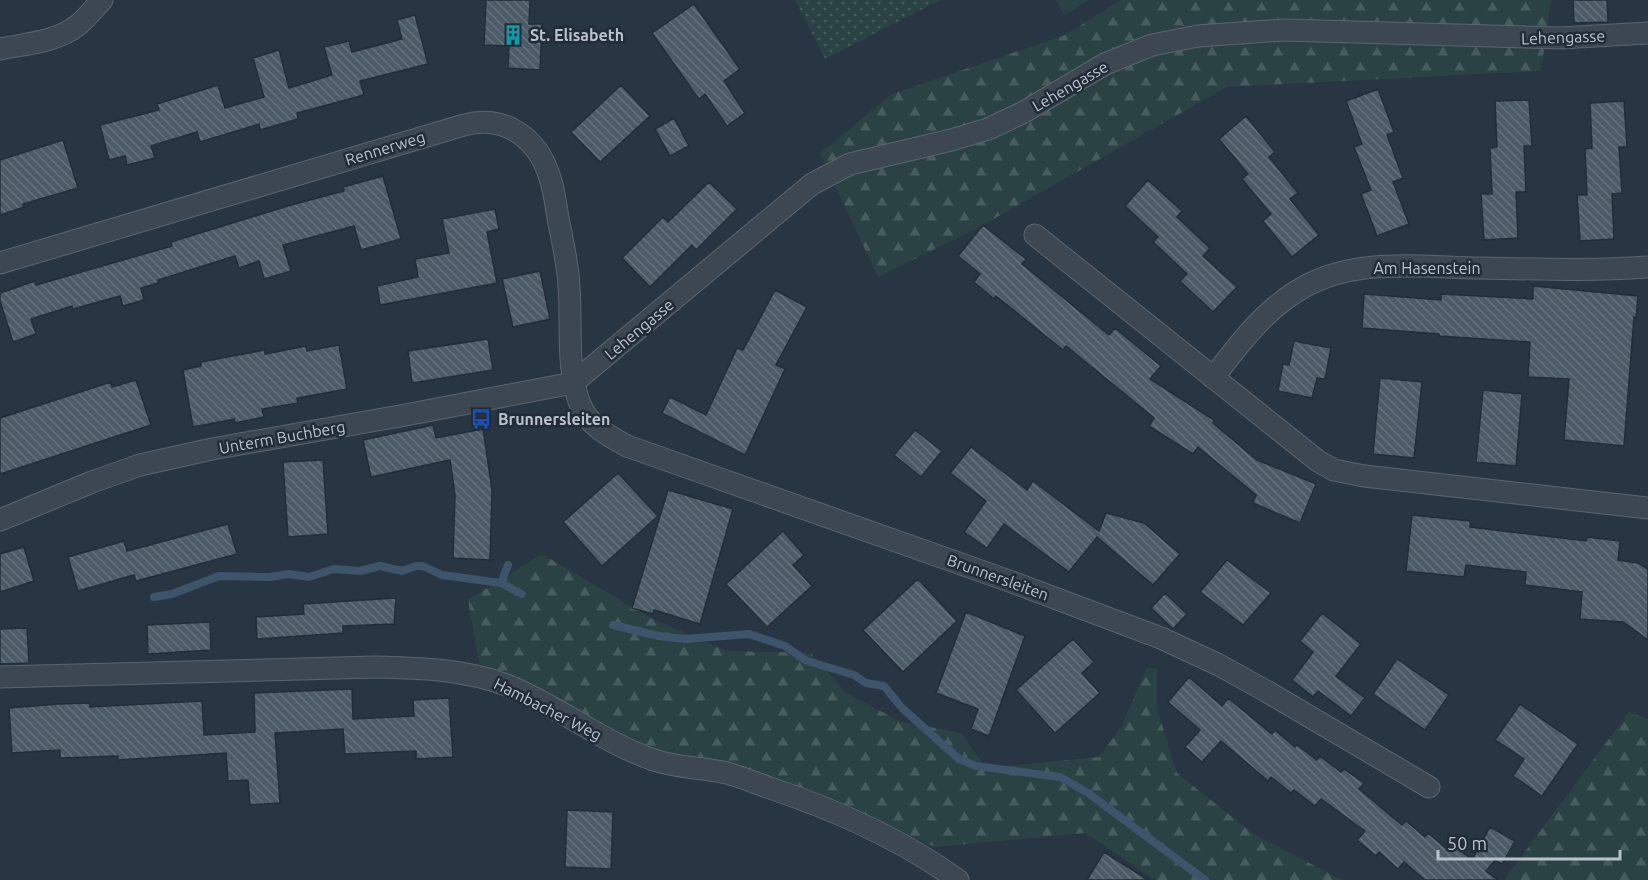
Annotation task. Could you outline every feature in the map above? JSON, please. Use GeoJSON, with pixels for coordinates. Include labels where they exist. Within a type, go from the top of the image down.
{"type":"FeatureCollection","features":[{"type":"Feature","properties":{"kind":"street"},"geometry":{"type":"LineString","coordinates":[[0,49],[41,41],[61,34],[78,25],[102,0]]}},
{"type":"Feature","properties":{"kind":"street","name":"Lehengasse"},"geometry":{"type":"LineString","coordinates":[[573,383],[812,184],[850,164],[988,129],[1024,112],[1105,64],[1152,45],[1198,36],[1284,30],[1519,38],[1648,33]]}},
{"type":"Feature","properties":{"kind":"street","name":"Rennerweg"},"geometry":{"type":"LineString","coordinates":[[0,263],[464,125],[478,121],[493,122],[519,133],[532,145],[542,158],[551,179],[569,284],[573,383]]}},
{"type":"Feature","properties":{"kind":"street"},"geometry":{"type":"LineString","coordinates":[[1035,235],[1318,461],[1334,470],[1364,476],[1648,508]]}},
{"type":"Feature","properties":{"kind":"street","name":"Am Hasenstein"},"geometry":{"type":"LineString","coordinates":[[1213,378],[1256,324],[1295,292],[1331,274],[1377,266],[1603,270],[1648,267]]}},
{"type":"Feature","properties":{"kind":"street","name":"Unterm Buchberg"},"geometry":{"type":"LineString","coordinates":[[0,520],[140,465],[212,449],[573,383]]}},
{"type":"Feature","properties":{"kind":"street","name":"Brunnersleiten"},"geometry":{"type":"LineString","coordinates":[[573,383],[581,406],[589,419],[599,430],[627,446],[1091,610],[1161,638],[1219,665],[1266,691],[1429,787]]}},
{"type":"Feature","properties":{"kind":"street","name":"Hambacher Weg"},"geometry":{"type":"LineString","coordinates":[[0,677],[374,667],[474,675],[510,687],[624,749],[654,761],[728,773],[810,801],[867,827],[936,864],[958,880]]}},
{"type":"Feature","properties":{"kind":"green space"},"geometry":{"type":"Polygon","coordinates":[[[795,0],[940,0],[825,59],[795,0]]]}},
{"type":"Feature","properties":{"kind":"green space"},"geometry":{"type":"Polygon","coordinates":[[[1056,0],[1090,0],[1064,15],[1056,0]]]}},
{"type":"Feature","properties":{"kind":"green space"},"geometry":{"type":"Polygon","coordinates":[[[1121,0],[1551,0],[1541,71],[1227,87],[983,225],[878,277],[820,153],[892,94],[1065,35],[1121,0]]]}},
{"type":"Feature","properties":{"kind":"green space"},"geometry":{"type":"Polygon","coordinates":[[[542,554],[651,618],[727,651],[811,653],[845,692],[899,721],[961,733],[986,768],[1099,757],[1122,726],[1147,667],[1157,669],[1157,709],[1177,773],[1252,833],[1342,880],[1155,880],[1085,833],[935,847],[774,778],[636,748],[479,663],[468,600],[542,554]]]}},
{"type":"Feature","properties":{"kind":"green space"},"geometry":{"type":"Polygon","coordinates":[[[1629,712],[1648,719],[1648,880],[1504,880],[1629,712]]]}},
{"type":"Feature","properties":{"kind":"building","name":"St. Elisabeth"},"geometry":{"type":"Polygon","coordinates":[[[486,0],[530,0],[529,24],[542,24],[540,70],[508,68],[509,46],[484,45],[486,0]]]}},
{"type":"Feature","properties":{"kind":"building"},"geometry":{"type":"Polygon","coordinates":[[[1573,0],[1607,0],[1608,22],[1574,23],[1573,0]]]}},
{"type":"Feature","properties":{"kind":"building"},"geometry":{"type":"Polygon","coordinates":[[[694,4],[740,69],[724,81],[745,113],[727,126],[705,94],[699,99],[652,33],[694,4]]]}},
{"type":"Feature","properties":{"kind":"building"},"geometry":{"type":"Polygon","coordinates":[[[415,15],[428,64],[360,81],[364,95],[297,113],[298,119],[260,130],[259,124],[200,142],[197,132],[151,146],[155,158],[127,165],[125,156],[109,160],[100,125],[159,110],[157,104],[218,85],[225,108],[264,97],[253,58],[279,50],[289,88],[332,75],[324,47],[349,41],[352,52],[402,39],[397,20],[415,15]]]}},
{"type":"Feature","properties":{"kind":"building"},"geometry":{"type":"Polygon","coordinates":[[[621,85],[650,116],[600,162],[571,132],[621,85]]]}},
{"type":"Feature","properties":{"kind":"building"},"geometry":{"type":"Polygon","coordinates":[[[1378,89],[1394,132],[1387,135],[1403,178],[1393,182],[1409,224],[1377,236],[1361,194],[1371,190],[1354,147],[1362,144],[1346,101],[1378,89]]]}},
{"type":"Feature","properties":{"kind":"building"},"geometry":{"type":"Polygon","coordinates":[[[1529,100],[1532,146],[1524,146],[1526,192],[1516,192],[1518,238],[1484,240],[1481,194],[1492,194],[1490,148],[1497,147],[1495,101],[1529,100]]]}},
{"type":"Feature","properties":{"kind":"building"},"geometry":{"type":"Polygon","coordinates":[[[1624,101],[1627,147],[1619,147],[1622,193],[1612,194],[1614,239],[1580,241],[1577,195],[1587,195],[1585,149],[1592,148],[1590,103],[1624,101]]]}},
{"type":"Feature","properties":{"kind":"building"},"geometry":{"type":"Polygon","coordinates":[[[1246,116],[1275,152],[1269,157],[1298,193],[1290,199],[1319,235],[1292,257],[1263,221],[1271,214],[1242,179],[1248,174],[1219,139],[1246,116]]]}},
{"type":"Feature","properties":{"kind":"building"},"geometry":{"type":"Polygon","coordinates":[[[674,118],[689,146],[670,156],[655,129],[674,118]]]}},
{"type":"Feature","properties":{"kind":"building"},"geometry":{"type":"Polygon","coordinates":[[[63,140],[78,188],[23,204],[24,207],[0,215],[0,160],[63,140]]]}},
{"type":"Feature","properties":{"kind":"building"},"geometry":{"type":"Polygon","coordinates":[[[383,176],[401,239],[361,250],[354,226],[283,245],[291,271],[264,279],[259,261],[239,268],[235,256],[158,280],[158,283],[141,288],[144,300],[123,306],[120,296],[73,309],[72,306],[31,319],[36,334],[13,342],[0,301],[0,293],[35,281],[36,285],[172,246],[171,242],[344,191],[343,187],[383,176]]]}},
{"type":"Feature","properties":{"kind":"building"},"geometry":{"type":"Polygon","coordinates":[[[1148,180],[1182,211],[1177,217],[1210,248],[1203,256],[1237,287],[1213,312],[1180,281],[1187,274],[1153,242],[1158,237],[1125,206],[1148,180]]]}},
{"type":"Feature","properties":{"kind":"building"},"geometry":{"type":"Polygon","coordinates":[[[709,182],[737,209],[696,250],[692,245],[650,287],[622,258],[663,217],[668,222],[709,182]]]}},
{"type":"Feature","properties":{"kind":"building"},"geometry":{"type":"Polygon","coordinates":[[[495,209],[499,229],[487,232],[497,283],[380,305],[377,286],[418,277],[415,259],[449,253],[442,219],[495,209]]]}},
{"type":"Feature","properties":{"kind":"building"},"geometry":{"type":"Polygon","coordinates":[[[983,225],[1026,259],[1022,264],[1109,335],[1115,328],[1161,366],[1150,379],[1214,420],[1213,423],[1257,460],[1316,484],[1300,523],[1253,503],[1256,495],[1198,447],[1193,454],[1149,426],[1154,418],[1066,346],[1063,350],[996,296],[994,299],[974,282],[980,274],[958,256],[983,225]]]}},
{"type":"Feature","properties":{"kind":"building"},"geometry":{"type":"Polygon","coordinates":[[[540,271],[550,319],[513,327],[502,279],[540,271]]]}},
{"type":"Feature","properties":{"kind":"building"},"geometry":{"type":"Polygon","coordinates":[[[1533,286],[1638,296],[1636,318],[1634,317],[1624,446],[1564,440],[1569,379],[1528,377],[1530,342],[1362,328],[1364,294],[1441,300],[1441,294],[1533,299],[1533,286]]]}},
{"type":"Feature","properties":{"kind":"building"},"geometry":{"type":"Polygon","coordinates":[[[775,290],[807,307],[776,365],[785,369],[745,455],[662,413],[670,397],[706,415],[737,348],[743,350],[775,290]]]}},
{"type":"Feature","properties":{"kind":"building"},"geometry":{"type":"Polygon","coordinates":[[[488,339],[493,370],[412,383],[408,351],[488,339]]]}},
{"type":"Feature","properties":{"kind":"building"},"geometry":{"type":"Polygon","coordinates":[[[1294,341],[1331,348],[1325,379],[1317,378],[1312,398],[1278,391],[1283,364],[1289,365],[1294,341]]]}},
{"type":"Feature","properties":{"kind":"building"},"geometry":{"type":"Polygon","coordinates":[[[339,345],[347,389],[297,398],[298,403],[262,409],[264,417],[235,423],[234,419],[193,427],[183,370],[201,366],[201,362],[265,350],[265,354],[306,346],[307,351],[339,345]]]}},
{"type":"Feature","properties":{"kind":"building"},"geometry":{"type":"Polygon","coordinates":[[[1380,378],[1422,382],[1414,458],[1373,454],[1380,378]]]}},
{"type":"Feature","properties":{"kind":"building"},"geometry":{"type":"Polygon","coordinates":[[[136,380],[151,425],[0,474],[0,418],[111,382],[112,387],[136,380]]]}},
{"type":"Feature","properties":{"kind":"building"},"geometry":{"type":"Polygon","coordinates":[[[1483,390],[1522,394],[1516,466],[1476,462],[1483,390]]]}},
{"type":"Feature","properties":{"kind":"building"},"geometry":{"type":"Polygon","coordinates":[[[433,425],[436,438],[483,429],[492,490],[490,560],[453,558],[455,495],[450,460],[371,477],[363,440],[433,425]]]}},
{"type":"Feature","properties":{"kind":"building"},"geometry":{"type":"Polygon","coordinates":[[[915,430],[942,451],[921,477],[894,455],[915,430]]]}},
{"type":"Feature","properties":{"kind":"building"},"geometry":{"type":"Polygon","coordinates":[[[971,447],[1027,490],[1033,481],[1099,531],[1106,513],[1144,523],[1180,554],[1153,585],[1097,537],[1069,572],[1004,524],[987,548],[964,532],[986,501],[950,473],[971,447]]]}},
{"type":"Feature","properties":{"kind":"building"},"geometry":{"type":"Polygon","coordinates":[[[323,460],[328,534],[288,537],[283,462],[323,460]]]}},
{"type":"Feature","properties":{"kind":"building"},"geometry":{"type":"Polygon","coordinates":[[[618,473],[658,516],[602,566],[563,522],[618,473]]]}},
{"type":"Feature","properties":{"kind":"building"},"geometry":{"type":"Polygon","coordinates":[[[668,490],[733,509],[700,624],[654,610],[653,614],[632,608],[668,490]]]}},
{"type":"Feature","properties":{"kind":"building"},"geometry":{"type":"Polygon","coordinates":[[[1412,515],[1470,521],[1470,527],[1586,541],[1587,537],[1620,541],[1618,560],[1638,563],[1648,569],[1648,640],[1623,622],[1580,619],[1582,592],[1525,585],[1526,572],[1466,565],[1464,577],[1406,571],[1412,515]]]}},
{"type":"Feature","properties":{"kind":"building"},"geometry":{"type":"Polygon","coordinates":[[[228,524],[237,554],[136,581],[134,575],[78,591],[68,557],[124,541],[127,551],[228,524]]]}},
{"type":"Feature","properties":{"kind":"building"},"geometry":{"type":"Polygon","coordinates":[[[783,531],[804,555],[793,565],[812,586],[767,627],[726,584],[783,531]]]}},
{"type":"Feature","properties":{"kind":"building"},"geometry":{"type":"Polygon","coordinates":[[[24,547],[34,581],[0,592],[0,554],[24,547]]]}},
{"type":"Feature","properties":{"kind":"building"},"geometry":{"type":"Polygon","coordinates":[[[1227,560],[1271,593],[1243,625],[1200,592],[1227,560]]]}},
{"type":"Feature","properties":{"kind":"building"},"geometry":{"type":"Polygon","coordinates":[[[918,579],[957,621],[903,672],[863,630],[918,579]]]}},
{"type":"Feature","properties":{"kind":"building"},"geometry":{"type":"Polygon","coordinates":[[[1165,593],[1187,614],[1173,629],[1151,608],[1165,593]]]}},
{"type":"Feature","properties":{"kind":"building"},"geometry":{"type":"Polygon","coordinates":[[[396,598],[394,624],[343,626],[343,633],[257,639],[256,617],[304,614],[303,604],[396,598]]]}},
{"type":"Feature","properties":{"kind":"building"},"geometry":{"type":"Polygon","coordinates":[[[966,612],[1025,636],[989,736],[971,729],[978,709],[936,693],[966,612]]]}},
{"type":"Feature","properties":{"kind":"building"},"geometry":{"type":"Polygon","coordinates":[[[1322,613],[1361,644],[1336,676],[1365,698],[1351,716],[1318,691],[1313,697],[1292,680],[1313,652],[1300,641],[1322,613]]]}},
{"type":"Feature","properties":{"kind":"building"},"geometry":{"type":"Polygon","coordinates":[[[210,622],[211,650],[148,654],[147,625],[210,622]]]}},
{"type":"Feature","properties":{"kind":"building"},"geometry":{"type":"Polygon","coordinates":[[[27,628],[29,663],[0,664],[0,629],[27,628]]]}},
{"type":"Feature","properties":{"kind":"building"},"geometry":{"type":"Polygon","coordinates":[[[1073,639],[1094,662],[1082,673],[1100,693],[1055,733],[1016,690],[1073,639]]]}},
{"type":"Feature","properties":{"kind":"building"},"geometry":{"type":"Polygon","coordinates":[[[1397,659],[1449,695],[1425,730],[1373,694],[1397,659]]]}},
{"type":"Feature","properties":{"kind":"building"},"geometry":{"type":"Polygon","coordinates":[[[1189,677],[1222,706],[1228,698],[1272,734],[1275,730],[1295,747],[1297,745],[1317,760],[1320,756],[1341,772],[1344,769],[1364,783],[1359,789],[1402,825],[1406,821],[1425,837],[1428,833],[1447,849],[1452,843],[1472,860],[1490,827],[1515,841],[1502,864],[1495,860],[1486,871],[1498,880],[1425,880],[1404,862],[1398,869],[1379,852],[1376,856],[1357,840],[1365,831],[1321,799],[1315,806],[1294,790],[1291,793],[1271,777],[1268,781],[1221,741],[1202,762],[1185,747],[1200,730],[1168,702],[1189,677]]]}},
{"type":"Feature","properties":{"kind":"building"},"geometry":{"type":"Polygon","coordinates":[[[352,689],[353,719],[414,716],[413,700],[449,698],[453,757],[416,759],[416,751],[345,754],[343,729],[275,733],[280,803],[250,805],[248,780],[228,781],[226,753],[118,760],[118,756],[60,758],[60,750],[12,753],[9,708],[58,704],[90,703],[90,707],[202,701],[204,735],[255,732],[254,693],[352,689]]]}},
{"type":"Feature","properties":{"kind":"building"},"geometry":{"type":"Polygon","coordinates":[[[1520,704],[1578,744],[1542,796],[1513,776],[1524,759],[1495,740],[1520,704]]]}},
{"type":"Feature","properties":{"kind":"building"},"geometry":{"type":"Polygon","coordinates":[[[567,810],[613,812],[611,869],[565,867],[567,810]]]}},
{"type":"Feature","properties":{"kind":"building"},"geometry":{"type":"Polygon","coordinates":[[[1104,852],[1148,880],[1087,880],[1104,852]]]}},
{"type":"Feature","properties":{"kind":"waterway"},"geometry":{"type":"LineString","coordinates":[[501,583],[508,565]]}},
{"type":"Feature","properties":{"kind":"waterway"},"geometry":{"type":"LineString","coordinates":[[154,597],[172,594],[219,576],[270,577],[289,574],[309,577],[334,569],[360,571],[380,566],[402,571],[423,566],[442,575],[501,583],[522,594]]}},
{"type":"Feature","properties":{"kind":"waterway"},"geometry":{"type":"LineString","coordinates":[[613,625],[659,636],[685,639],[749,634],[785,646],[807,661],[854,675],[866,683],[884,686],[902,708],[959,759],[976,766],[1060,777],[1088,793],[1205,880]]}},
{"type":"Feature","properties":{"kind":"place","name":"St. Elisabeth"},"geometry":{"type":"Point","coordinates":[513,35]}},
{"type":"Feature","properties":{"kind":"place","name":"Brunnersleiten"},"geometry":{"type":"Point","coordinates":[481,419]}}]}
